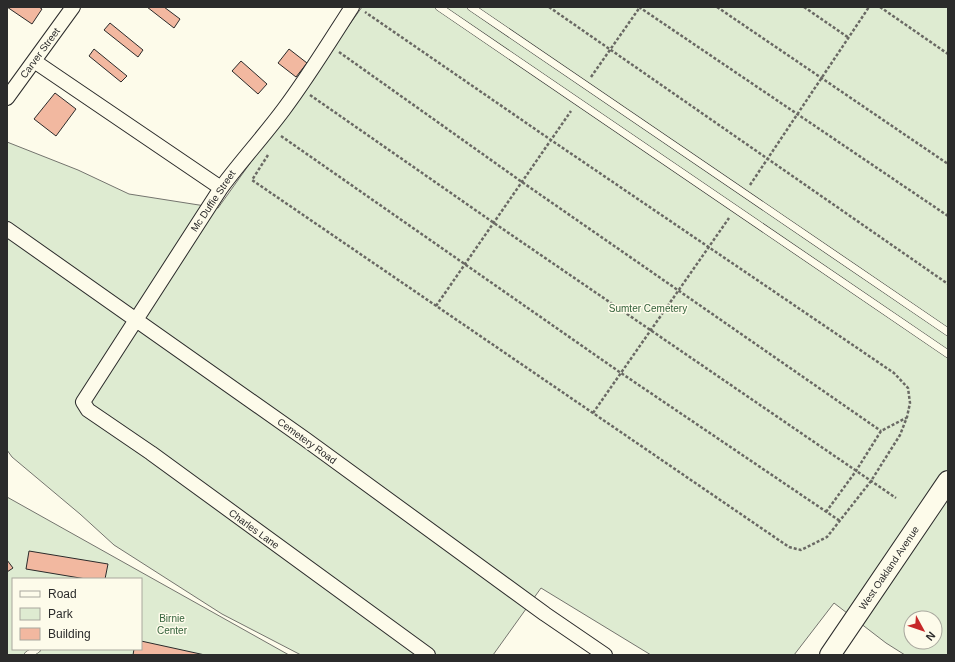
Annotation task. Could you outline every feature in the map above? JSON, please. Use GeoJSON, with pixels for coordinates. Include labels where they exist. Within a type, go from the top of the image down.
{"type":"FeatureCollection","features":[{"type":"Feature","properties":{"kind":"street","name":"Carver Street"},"geometry":{"type":"LineString","coordinates":[[7,98],[73,7]]}},
{"type":"Feature","properties":{"kind":"street","name":"Mc Duffie Street"},"geometry":{"type":"LineString","coordinates":[[82,402],[220,188],[285,108],[358,9]]}},
{"type":"Feature","properties":{"kind":"street"},"geometry":{"type":"LineString","coordinates":[[34,61],[220,188]]}},
{"type":"Feature","properties":{"kind":"street","name":"Cemetery Road"},"geometry":{"type":"LineString","coordinates":[[7,229],[305,439],[545,614],[606,655]]}},
{"type":"Feature","properties":{"kind":"street","name":"Charles Lane"},"geometry":{"type":"LineString","coordinates":[[82,402],[88,410],[151,453],[428,655]]}},
{"type":"Feature","properties":{"kind":"street","name":"West Oakland Avenue"},"geometry":{"type":"LineString","coordinates":[[830,655],[948,481]]}},
{"type":"Feature","properties":{"kind":"lane"},"geometry":{"type":"LineString","coordinates":[[439,7],[948,354]]}},
{"type":"Feature","properties":{"kind":"lane"},"geometry":{"type":"LineString","coordinates":[[471,7],[948,332]]}},
{"type":"Feature","properties":{"kind":"path"},"geometry":{"type":"LineString","coordinates":[[549,7],[948,284]]}},
{"type":"Feature","properties":{"kind":"path"},"geometry":{"type":"LineString","coordinates":[[586,85],[640,7],[948,216]]}},
{"type":"Feature","properties":{"kind":"path"},"geometry":{"type":"LineString","coordinates":[[717,7],[948,164]]}},
{"type":"Feature","properties":{"kind":"path"},"geometry":{"type":"LineString","coordinates":[[804,7],[849,38]]}},
{"type":"Feature","properties":{"kind":"path"},"geometry":{"type":"LineString","coordinates":[[880,7],[948,54]]}},
{"type":"Feature","properties":{"kind":"path"},"geometry":{"type":"LineString","coordinates":[[252,180],[789,547],[801,550],[827,537],[871,481],[900,435],[907,417],[910,403],[908,388],[894,373],[358,9]]}},
{"type":"Feature","properties":{"kind":"path"},"geometry":{"type":"LineString","coordinates":[[336,51],[522,182],[881,430]]}},
{"type":"Feature","properties":{"kind":"path"},"geometry":{"type":"LineString","coordinates":[[308,94],[896,498]]}},
{"type":"Feature","properties":{"kind":"path"},"geometry":{"type":"LineString","coordinates":[[436,306],[578,102]]}},
{"type":"Feature","properties":{"kind":"path"},"geometry":{"type":"LineString","coordinates":[[281,136],[621,373],[840,521]]}},
{"type":"Feature","properties":{"kind":"path"},"geometry":{"type":"LineString","coordinates":[[826,512],[856,471],[881,430],[907,417]]}},
{"type":"Feature","properties":{"kind":"green space","name":"Sumter Cemetery"},"geometry":{"type":"Polygon","coordinates":[[[362,7],[948,7],[948,655],[905,655],[886,643],[834,603],[794,655],[651,655],[541,588],[493,655],[301,655],[222,614],[114,545],[80,514],[12,457],[7,450],[7,142],[78,170],[129,194],[218,208],[362,7]]]}},
{"type":"Feature","properties":{"kind":"green space","name":"Birnie Center"},"geometry":{"type":"Polygon","coordinates":[[[7,497],[289,655],[7,655],[7,497]]]}},
{"type":"Feature","properties":{"kind":"building"},"geometry":{"type":"Polygon","coordinates":[[[7,7],[39,7],[42,9],[32,24],[7,7]]]}},
{"type":"Feature","properties":{"kind":"building"},"geometry":{"type":"Polygon","coordinates":[[[147,7],[164,7],[180,19],[174,28],[147,7]]]}},
{"type":"Feature","properties":{"kind":"building"},"geometry":{"type":"Polygon","coordinates":[[[110,23],[143,50],[138,57],[104,30],[110,23]]]}},
{"type":"Feature","properties":{"kind":"building"},"geometry":{"type":"Polygon","coordinates":[[[94,49],[127,76],[121,82],[89,56],[94,49]]]}},
{"type":"Feature","properties":{"kind":"building"},"geometry":{"type":"Polygon","coordinates":[[[289,49],[307,63],[296,77],[278,63],[289,49]]]}},
{"type":"Feature","properties":{"kind":"building"},"geometry":{"type":"Polygon","coordinates":[[[241,61],[267,84],[258,94],[232,71],[241,61]]]}},
{"type":"Feature","properties":{"kind":"building"},"geometry":{"type":"Polygon","coordinates":[[[55,93],[76,109],[56,136],[34,119],[55,93]]]}},
{"type":"Feature","properties":{"kind":"building"},"geometry":{"type":"Polygon","coordinates":[[[29,551],[108,564],[105,578],[80,578],[26,569],[29,551]]]}},
{"type":"Feature","properties":{"kind":"building"},"geometry":{"type":"Polygon","coordinates":[[[7,560],[13,568],[7,572],[7,560]]]}},
{"type":"Feature","properties":{"kind":"building"},"geometry":{"type":"Polygon","coordinates":[[[142,641],[205,655],[133,655],[134,650],[142,650],[142,641]]]}}]}
